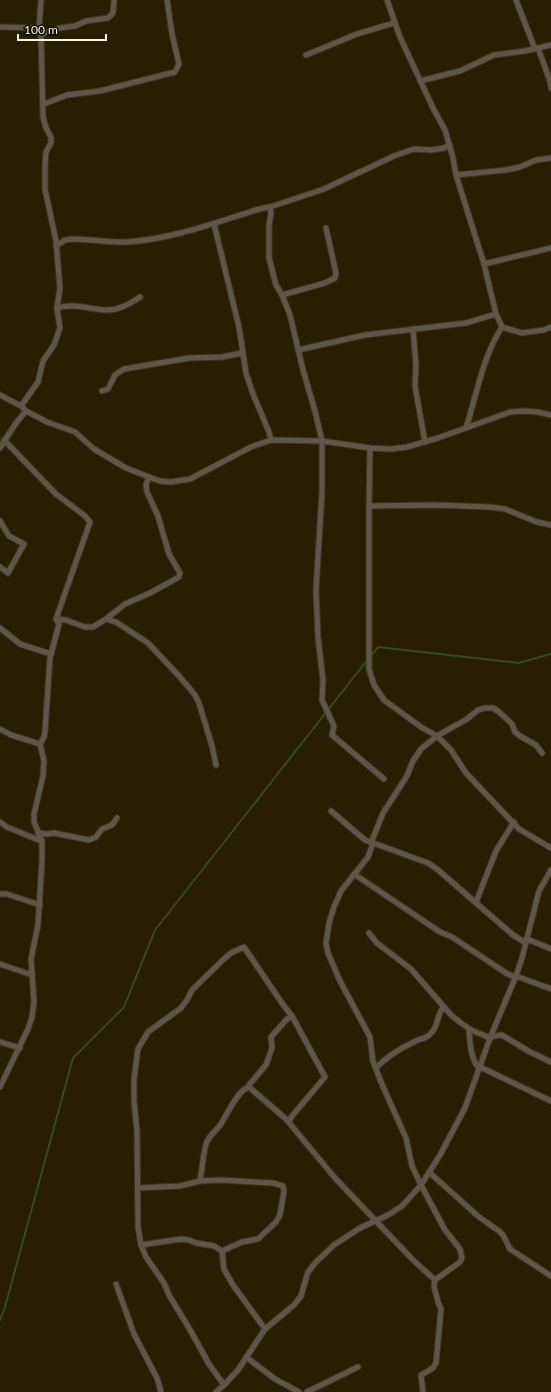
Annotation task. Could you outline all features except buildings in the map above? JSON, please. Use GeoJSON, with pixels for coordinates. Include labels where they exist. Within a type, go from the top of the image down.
{"type":"FeatureCollection","features":[{"type":"Feature","properties":{"kind":"street"},"geometry":{"type":"LineString","coordinates":[[21,406],[38,382],[44,361],[50,354],[58,338],[60,328],[58,308],[60,288],[56,246],[45,189],[46,152],[50,143],[50,137],[43,117],[44,104],[41,34],[39,28],[41,0]]}},
{"type":"Feature","properties":{"kind":"street"},"geometry":{"type":"LineString","coordinates":[[41,34],[60,28],[75,26],[86,21],[108,18],[113,13],[114,0]]}},
{"type":"Feature","properties":{"kind":"street"},"geometry":{"type":"LineString","coordinates":[[44,104],[67,95],[100,91],[175,72],[179,64],[172,34],[167,0]]}},
{"type":"Feature","properties":{"kind":"street"},"geometry":{"type":"LineString","coordinates":[[387,0],[394,23],[420,81],[441,122],[450,145],[456,175],[484,264],[496,314],[502,326],[522,332],[544,330],[551,327]]}},
{"type":"Feature","properties":{"kind":"street"},"geometry":{"type":"LineString","coordinates":[[516,0],[550,81],[551,88]]}},
{"type":"Feature","properties":{"kind":"street"},"geometry":{"type":"LineString","coordinates":[[306,55],[357,34],[394,23]]}},
{"type":"Feature","properties":{"kind":"street"},"geometry":{"type":"LineString","coordinates":[[0,27],[39,28]]}},
{"type":"Feature","properties":{"kind":"street"},"geometry":{"type":"LineString","coordinates":[[420,81],[460,71],[494,56],[551,45]]}},
{"type":"Feature","properties":{"kind":"street"},"geometry":{"type":"LineString","coordinates":[[56,246],[65,240],[72,239],[126,242],[169,236],[214,224],[324,189],[394,156],[414,149],[430,150],[444,148],[450,145]]}},
{"type":"Feature","properties":{"kind":"street"},"geometry":{"type":"LineString","coordinates":[[456,175],[506,170],[520,167],[536,160],[551,158]]}},
{"type":"Feature","properties":{"kind":"street"},"geometry":{"type":"LineString","coordinates":[[270,207],[269,258],[276,285],[282,295],[290,315],[322,441],[322,492],[316,590],[318,637],[323,680],[322,700],[334,726],[332,735],[384,779]]}},
{"type":"Feature","properties":{"kind":"street"},"geometry":{"type":"LineString","coordinates":[[214,224],[239,327],[242,354],[248,380],[271,440]]}},
{"type":"Feature","properties":{"kind":"street"},"geometry":{"type":"LineString","coordinates":[[282,295],[311,288],[335,278],[336,273],[326,228]]}},
{"type":"Feature","properties":{"kind":"street"},"geometry":{"type":"LineString","coordinates":[[484,264],[551,248]]}},
{"type":"Feature","properties":{"kind":"street"},"geometry":{"type":"LineString","coordinates":[[58,308],[66,306],[106,310],[129,305],[140,297]]}},
{"type":"Feature","properties":{"kind":"street"},"geometry":{"type":"LineString","coordinates":[[298,350],[365,336],[466,323],[496,314]]}},
{"type":"Feature","properties":{"kind":"street"},"geometry":{"type":"LineString","coordinates":[[466,428],[480,376],[493,340],[502,326]]}},
{"type":"Feature","properties":{"kind":"street"},"geometry":{"type":"LineString","coordinates":[[413,329],[416,365],[415,386],[425,442]]}},
{"type":"Feature","properties":{"kind":"street"},"geometry":{"type":"LineString","coordinates":[[102,391],[108,389],[115,375],[124,369],[190,358],[222,358],[242,354]]}},
{"type":"Feature","properties":{"kind":"street"},"geometry":{"type":"LineString","coordinates":[[0,395],[47,422],[73,431],[106,457],[126,468],[160,481],[171,482],[190,479],[251,447],[271,440],[322,441],[370,448],[407,447],[510,412],[524,411],[551,415]]}},
{"type":"Feature","properties":{"kind":"street"},"geometry":{"type":"LineString","coordinates":[[0,448],[4,440],[26,411]]}},
{"type":"Feature","properties":{"kind":"street"},"geometry":{"type":"LineString","coordinates":[[0,1087],[20,1048],[32,1017],[34,1002],[30,959],[38,925],[42,861],[42,841],[34,822],[34,814],[43,776],[44,761],[40,744],[45,731],[51,654],[59,624],[56,619],[90,522],[85,516],[56,494],[4,440]]}},
{"type":"Feature","properties":{"kind":"street"},"geometry":{"type":"LineString","coordinates":[[370,448],[369,669],[374,685],[384,700],[421,727],[437,736],[451,750],[466,773],[514,822],[526,833],[551,848]]}},
{"type":"Feature","properties":{"kind":"street"},"geometry":{"type":"LineString","coordinates":[[56,619],[66,620],[89,628],[93,627],[125,604],[176,579],[180,573],[169,554],[158,516],[147,492],[146,485],[148,477]]}},
{"type":"Feature","properties":{"kind":"street"},"geometry":{"type":"LineString","coordinates":[[369,506],[441,505],[490,507],[505,509],[537,522],[551,525]]}},
{"type":"Feature","properties":{"kind":"street"},"geometry":{"type":"LineString","coordinates":[[0,521],[9,536],[24,544],[8,573],[0,567]]}},
{"type":"Feature","properties":{"kind":"street"},"geometry":{"type":"LineString","coordinates":[[106,619],[116,622],[148,643],[176,671],[195,695],[199,702],[216,765]]}},
{"type":"Feature","properties":{"kind":"street"},"geometry":{"type":"LineString","coordinates":[[0,628],[20,644],[51,654]]}},
{"type":"Feature","properties":{"kind":"street"},"geometry":{"type":"LineString","coordinates":[[423,1392],[422,1375],[433,1368],[436,1363],[442,1309],[438,1302],[434,1286],[435,1280],[460,1262],[462,1254],[460,1249],[445,1230],[420,1185],[412,1166],[406,1138],[373,1061],[370,1038],[340,981],[328,953],[326,943],[329,923],[341,891],[368,857],[383,813],[407,776],[413,761],[421,749],[437,736],[467,719],[478,710],[493,708],[512,724],[515,732],[536,745],[542,753]]}},
{"type":"Feature","properties":{"kind":"street"},"geometry":{"type":"LineString","coordinates":[[0,729],[11,735],[40,744]]}},
{"type":"Feature","properties":{"kind":"street"},"geometry":{"type":"LineString","coordinates":[[331,811],[365,840],[428,863],[514,935],[526,941],[551,949]]}},
{"type":"Feature","properties":{"kind":"street"},"geometry":{"type":"LineString","coordinates":[[38,833],[54,833],[89,840],[96,837],[102,829],[112,825],[117,818]]}},
{"type":"Feature","properties":{"kind":"street"},"geometry":{"type":"LineString","coordinates":[[0,822],[7,827],[42,841]]}},
{"type":"Feature","properties":{"kind":"street"},"geometry":{"type":"LineString","coordinates":[[476,902],[496,850],[514,822]]}},
{"type":"Feature","properties":{"kind":"street"},"geometry":{"type":"LineString","coordinates":[[42,841],[47,834]]}},
{"type":"Feature","properties":{"kind":"street"},"geometry":{"type":"LineString","coordinates":[[216,1392],[224,1385],[266,1329],[294,1305],[302,1296],[308,1272],[316,1262],[334,1245],[360,1228],[388,1215],[402,1206],[420,1185],[465,1108],[490,1038],[516,976],[539,891],[551,870]]}},
{"type":"Feature","properties":{"kind":"street"},"geometry":{"type":"LineString","coordinates":[[354,874],[440,932],[452,937],[512,976],[516,976],[551,989]]}},
{"type":"Feature","properties":{"kind":"street"},"geometry":{"type":"LineString","coordinates":[[0,894],[7,894],[40,905]]}},
{"type":"Feature","properties":{"kind":"street"},"geometry":{"type":"LineString","coordinates":[[369,933],[377,943],[411,970],[444,1007],[469,1029],[490,1038],[502,1035],[530,1052],[551,1062]]}},
{"type":"Feature","properties":{"kind":"street"},"geometry":{"type":"LineString","coordinates":[[224,1385],[209,1364],[169,1295],[164,1283],[146,1257],[141,1245],[138,1227],[137,1131],[134,1100],[134,1079],[138,1049],[148,1032],[181,1008],[192,990],[224,959],[231,953],[244,947],[292,1016],[325,1077],[292,1116],[289,1122]]}},
{"type":"Feature","properties":{"kind":"street"},"geometry":{"type":"LineString","coordinates":[[0,964],[32,975]]}},
{"type":"Feature","properties":{"kind":"street"},"geometry":{"type":"LineString","coordinates":[[376,1068],[384,1059],[400,1048],[427,1037],[433,1032],[439,1011],[444,1007]]}},
{"type":"Feature","properties":{"kind":"street"},"geometry":{"type":"LineString","coordinates":[[200,1181],[205,1153],[210,1137],[220,1125],[241,1093],[249,1087],[249,1085],[266,1065],[272,1048],[271,1037],[287,1019],[292,1016]]}},
{"type":"Feature","properties":{"kind":"street"},"geometry":{"type":"LineString","coordinates":[[469,1029],[470,1045],[475,1063],[479,1068],[551,1101]]}},
{"type":"Feature","properties":{"kind":"street"},"geometry":{"type":"LineString","coordinates":[[0,1042],[20,1048]]}},
{"type":"Feature","properties":{"kind":"street"},"geometry":{"type":"LineString","coordinates":[[249,1087],[289,1122],[335,1178],[413,1260],[435,1280]]}},
{"type":"Feature","properties":{"kind":"street"},"geometry":{"type":"LineString","coordinates":[[428,1172],[479,1217],[503,1235],[510,1249],[551,1276]]}},
{"type":"Feature","properties":{"kind":"street"},"geometry":{"type":"LineString","coordinates":[[138,1188],[180,1186],[200,1181],[221,1180],[273,1183],[283,1186],[284,1191],[280,1215],[276,1222],[258,1239],[242,1242],[222,1251],[214,1246],[196,1243],[181,1238],[141,1245]]}},
{"type":"Feature","properties":{"kind":"street"},"geometry":{"type":"LineString","coordinates":[[222,1251],[224,1269],[233,1285],[266,1329]]}},
{"type":"Feature","properties":{"kind":"street"},"geometry":{"type":"LineString","coordinates":[[116,1284],[134,1334],[157,1378],[161,1392]]}},
{"type":"Feature","properties":{"kind":"street"},"geometry":{"type":"LineString","coordinates":[[246,1357],[275,1379],[298,1392]]}},
{"type":"Feature","properties":{"kind":"street"},"geometry":{"type":"LineString","coordinates":[[307,1392],[358,1367]]}},
{"type":"Feature","properties":{"kind":"waterway"},"geometry":{"type":"LineString","coordinates":[[371,656],[378,647],[518,663],[551,654]]}},
{"type":"Feature","properties":{"kind":"waterway"},"geometry":{"type":"LineString","coordinates":[[0,1320],[5,1307],[73,1058],[124,1007],[155,930],[368,659]]}}]}
